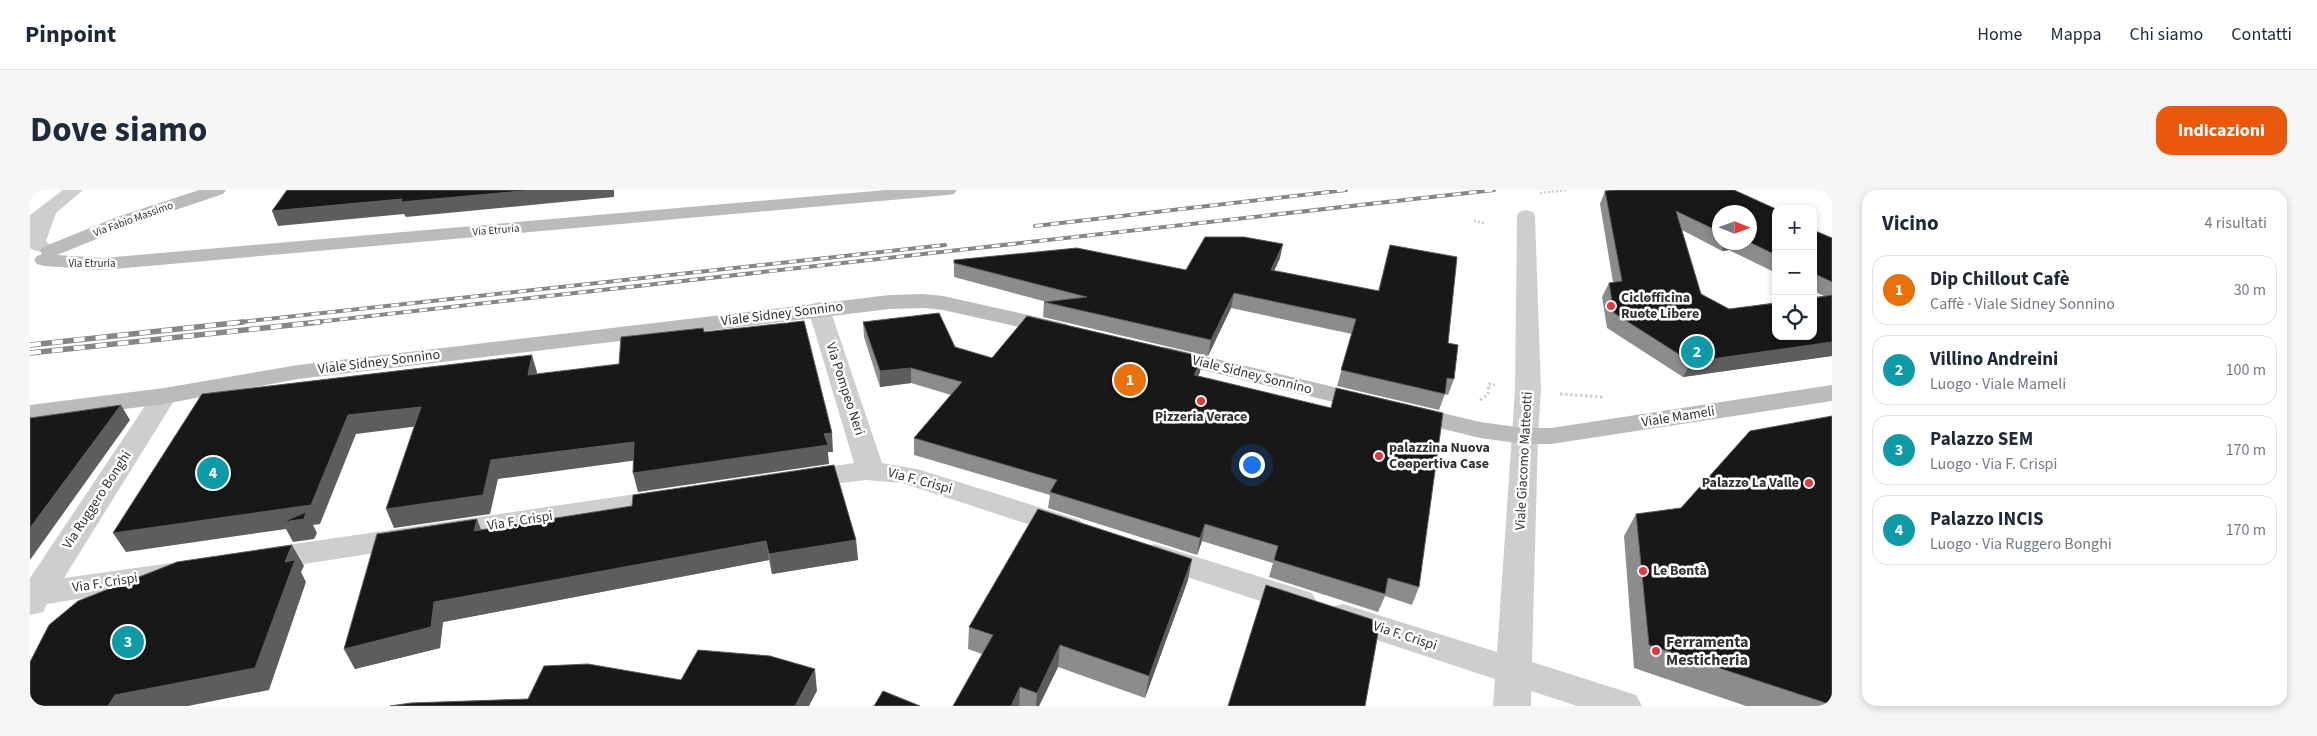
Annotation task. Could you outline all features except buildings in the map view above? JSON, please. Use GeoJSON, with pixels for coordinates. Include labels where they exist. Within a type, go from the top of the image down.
{"type":"FeatureCollection","features":[{"type":"Feature","properties":{"kind":"street"},"geometry":{"type":"LineString","coordinates":[[30,224],[74,190]]}},
{"type":"Feature","properties":{"kind":"street","name":"Via Fabio Massimo"},"geometry":{"type":"LineString","coordinates":[[39,254],[124,221],[217,190]]}},
{"type":"Feature","properties":{"kind":"street","name":"Via Etruria"},"geometry":{"type":"LineString","coordinates":[[39,254],[80,264],[103,264],[948,190]]}},
{"type":"Feature","properties":{"kind":"street"},"geometry":{"type":"LineString","coordinates":[[39,254],[36,243],[47,212]]}},
{"type":"Feature","properties":{"kind":"street","name":"Viale Giacomo Matteotti"},"geometry":{"type":"LineString","coordinates":[[1512,706],[1524,436],[1528,390],[1526,216]]}},
{"type":"Feature","properties":{"kind":"street","name":"Viale Sidney Sonnino"},"geometry":{"type":"LineString","coordinates":[[30,413],[164,396],[298,372],[890,302],[924,301],[986,312],[1084,334]]}},
{"type":"Feature","properties":{"kind":"street","name":"Via Pompeo Neri"},"geometry":{"type":"LineString","coordinates":[[819,309],[870,470]]}},
{"type":"Feature","properties":{"kind":"street","name":"Viale Sidney Sonnino"},"geometry":{"type":"LineString","coordinates":[[1141,348],[1480,430],[1524,436]]}},
{"type":"Feature","properties":{"kind":"street"},"geometry":{"type":"LineString","coordinates":[[30,394],[160,379],[298,372]]}},
{"type":"Feature","properties":{"kind":"street","name":"Via Ruggero Bonghi"},"geometry":{"type":"LineString","coordinates":[[33,599],[164,396]]}},
{"type":"Feature","properties":{"kind":"street","name":"Viale Mameli"},"geometry":{"type":"LineString","coordinates":[[1524,436],[1579,432],[1829,396]]}},
{"type":"Feature","properties":{"kind":"street","name":"Via F. Crispi"},"geometry":{"type":"LineString","coordinates":[[772,483],[850,471],[870,470],[907,475],[1623,706]]}},
{"type":"Feature","properties":{"kind":"street","name":"Via F. Crispi"},"geometry":{"type":"LineString","coordinates":[[33,599],[218,566],[693,494]]}},
{"type":"Feature","properties":{"kind":"path"},"geometry":{"type":"LineString","coordinates":[[1474,221],[1484,224]]}},
{"type":"Feature","properties":{"kind":"railway"},"geometry":{"type":"LineString","coordinates":[[1035,226],[1346,190]]}},
{"type":"Feature","properties":{"kind":"railway"},"geometry":{"type":"LineString","coordinates":[[308,323],[1494,190]]}},
{"type":"Feature","properties":{"kind":"railway"},"geometry":{"type":"LineString","coordinates":[[232,323],[945,245]]}},
{"type":"Feature","properties":{"kind":"railway"},"geometry":{"type":"LineString","coordinates":[[30,345],[243,322]]}},
{"type":"Feature","properties":{"kind":"railway"},"geometry":{"type":"LineString","coordinates":[[30,353],[320,322]]}},
{"type":"Feature","properties":{"kind":"place","name":"Ciclofficina Ruote Libere"},"geometry":{"type":"Point","coordinates":[1611,306]}},
{"type":"Feature","properties":{"kind":"place","name":"Villino Andreini"},"geometry":{"type":"Point","coordinates":[1697,352]}},
{"type":"Feature","properties":{"kind":"place","name":"Dip Chillout Cafè"},"geometry":{"type":"Point","coordinates":[1130,380]}},
{"type":"Feature","properties":{"kind":"place","name":"Pizzeria Verace"},"geometry":{"type":"Point","coordinates":[1201,401]}},
{"type":"Feature","properties":{"kind":"place","name":"palazzina Nuova Coopertiva Case"},"geometry":{"type":"Point","coordinates":[1379,456]}},
{"type":"Feature","properties":{"kind":"place","name":"Palazzo INCIS"},"geometry":{"type":"Point","coordinates":[213,473]}},
{"type":"Feature","properties":{"kind":"place","name":"Palazzo La Valle"},"geometry":{"type":"Point","coordinates":[1809,483]}},
{"type":"Feature","properties":{"kind":"place","name":"Le Bontà"},"geometry":{"type":"Point","coordinates":[1643,571]}},
{"type":"Feature","properties":{"kind":"place","name":"Palazzo SEM"},"geometry":{"type":"Point","coordinates":[128,642]}},
{"type":"Feature","properties":{"kind":"place","name":"Ferramenta Mesticheria"},"geometry":{"type":"Point","coordinates":[1656,651]}}]}
